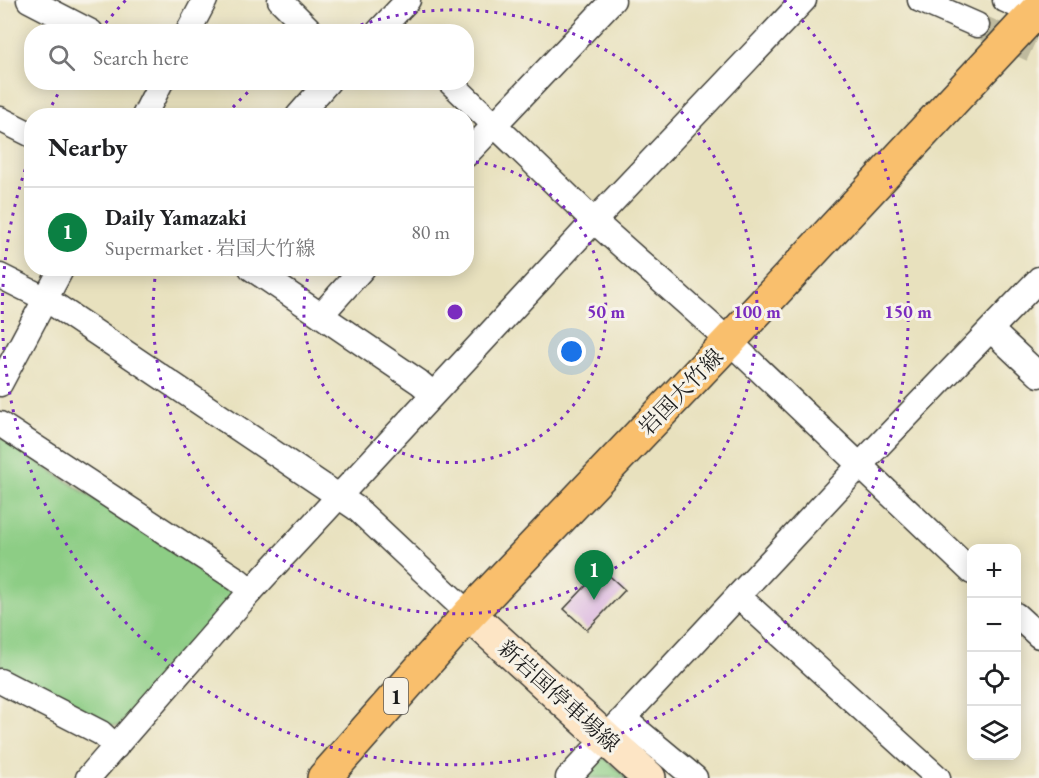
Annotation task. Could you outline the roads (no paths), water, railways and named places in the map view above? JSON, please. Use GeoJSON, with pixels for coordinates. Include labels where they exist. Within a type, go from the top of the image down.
{"type":"FeatureCollection","features":[{"type":"Feature","properties":{"kind":"main road","name":"岩国大竹線"},"geometry":{"type":"LineString","coordinates":[[324,778],[469,614],[1038,11]]}},
{"type":"Feature","properties":{"kind":"main road","name":"新岩国停車場線"},"geometry":{"type":"LineString","coordinates":[[469,614],[615,728],[649,778]]}},
{"type":"Feature","properties":{"kind":"street"},"geometry":{"type":"LineString","coordinates":[[29,0],[76,24]]}},
{"type":"Feature","properties":{"kind":"street"},"geometry":{"type":"LineString","coordinates":[[193,24],[205,0]]}},
{"type":"Feature","properties":{"kind":"street"},"geometry":{"type":"LineString","coordinates":[[280,0],[304,24]]}},
{"type":"Feature","properties":{"kind":"street"},"geometry":{"type":"LineString","coordinates":[[391,24],[408,0]]}},
{"type":"Feature","properties":{"kind":"street"},"geometry":{"type":"LineString","coordinates":[[474,147],[613,0]]}},
{"type":"Feature","properties":{"kind":"street"},"geometry":{"type":"LineString","coordinates":[[88,778],[251,591],[594,221],[804,0]]}},
{"type":"Feature","properties":{"kind":"street"},"geometry":{"type":"LineString","coordinates":[[920,0],[977,26]]}},
{"type":"Feature","properties":{"kind":"street"},"geometry":{"type":"LineString","coordinates":[[1005,0],[1038,11]]}},
{"type":"Feature","properties":{"kind":"street"},"geometry":{"type":"LineString","coordinates":[[148,108],[157,90]]}},
{"type":"Feature","properties":{"kind":"street"},"geometry":{"type":"LineString","coordinates":[[305,108],[321,90]]}},
{"type":"Feature","properties":{"kind":"street"},"geometry":{"type":"LineString","coordinates":[[458,90],[594,221],[729,341],[967,567]]}},
{"type":"Feature","properties":{"kind":"street"},"geometry":{"type":"LineString","coordinates":[[0,119],[24,131]]}},
{"type":"Feature","properties":{"kind":"street"},"geometry":{"type":"LineString","coordinates":[[0,276],[46,299],[356,508],[469,614]]}},
{"type":"Feature","properties":{"kind":"street"},"geometry":{"type":"LineString","coordinates":[[0,384],[58,276]]}},
{"type":"Feature","properties":{"kind":"street"},"geometry":{"type":"LineString","coordinates":[[263,276],[419,382],[433,394]]}},
{"type":"Feature","properties":{"kind":"street"},"geometry":{"type":"LineString","coordinates":[[321,315],[356,276]]}},
{"type":"Feature","properties":{"kind":"street"},"geometry":{"type":"LineString","coordinates":[[568,778],[859,466],[1039,279]]}},
{"type":"Feature","properties":{"kind":"street"},"geometry":{"type":"LineString","coordinates":[[991,330],[1039,375]]}},
{"type":"Feature","properties":{"kind":"street"},"geometry":{"type":"LineString","coordinates":[[0,424],[238,580],[251,591]]}},
{"type":"Feature","properties":{"kind":"street"},"geometry":{"type":"LineString","coordinates":[[738,596],[938,778]]}},
{"type":"Feature","properties":{"kind":"street"},"geometry":{"type":"LineString","coordinates":[[1021,619],[1039,636]]}},
{"type":"Feature","properties":{"kind":"street"},"geometry":{"type":"LineString","coordinates":[[0,681],[101,733],[116,747]]}},
{"type":"Feature","properties":{"kind":"street"},"geometry":{"type":"LineString","coordinates":[[615,728],[695,778]]}},
{"type":"Feature","properties":{"kind":"tunnel"},"geometry":{"type":"LineString","coordinates":[[977,25],[1039,53]]}},
{"type":"Feature","properties":{"kind":"place","name":"Daily Yamazaki"},"geometry":{"type":"Point","coordinates":[594,600]}}]}
